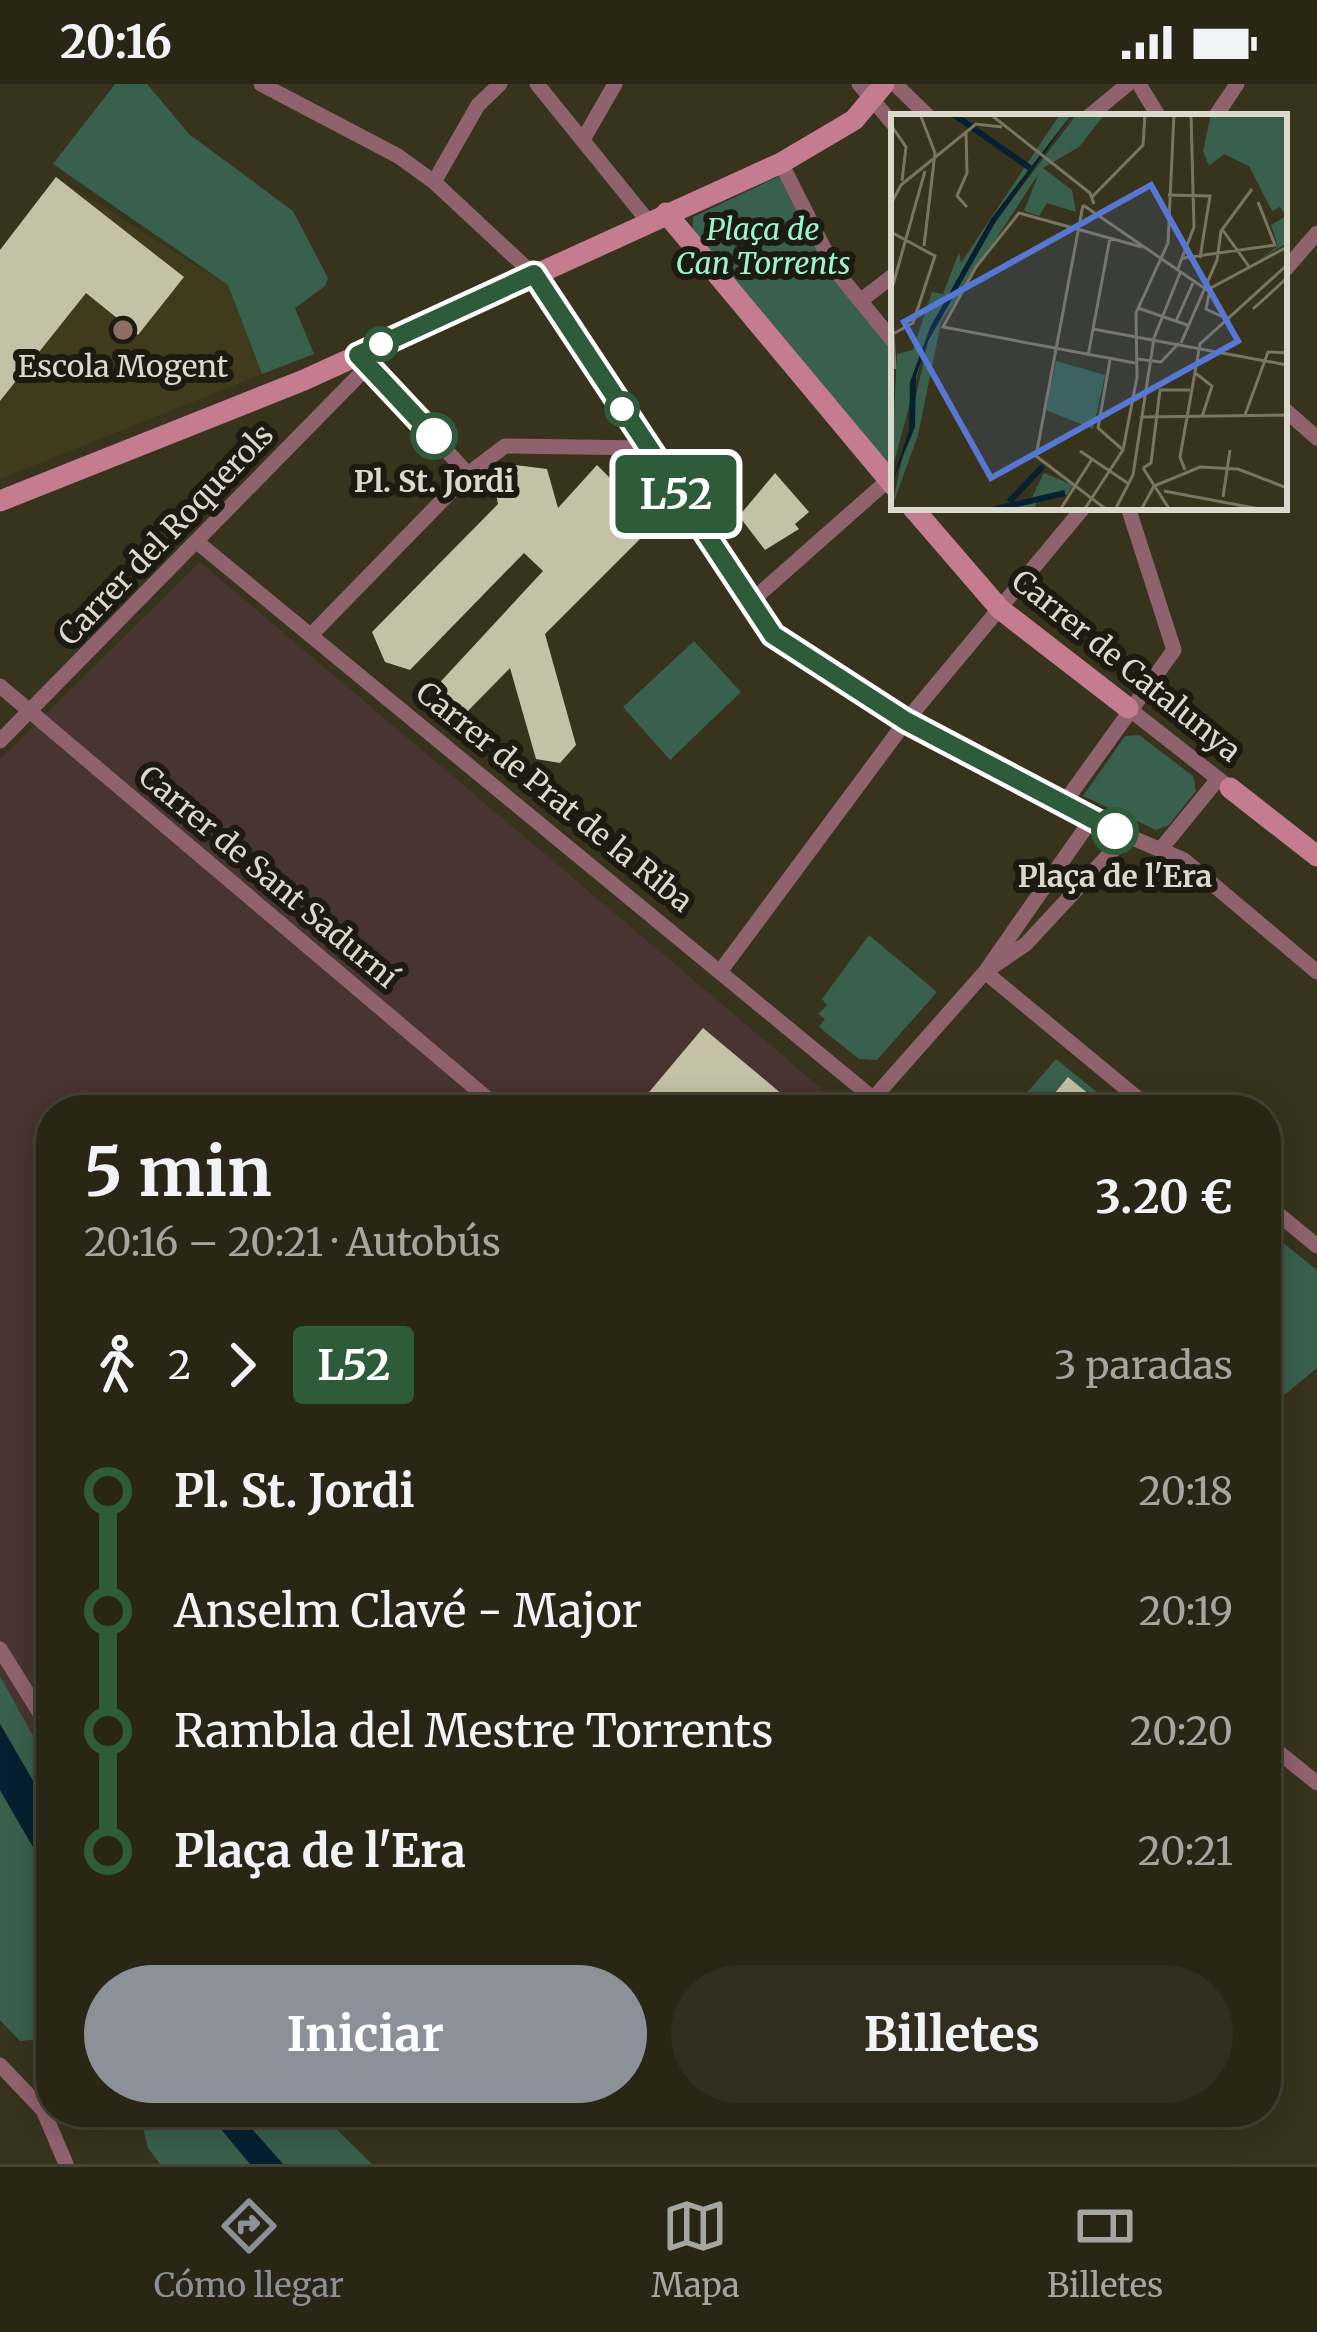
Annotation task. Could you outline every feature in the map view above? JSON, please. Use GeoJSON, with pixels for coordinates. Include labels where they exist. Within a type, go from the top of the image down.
{"type":"FeatureCollection","features":[{"type":"Feature","properties":{"kind":"street"},"geometry":{"type":"LineString","coordinates":[[261,84],[317,110],[434,182],[534,274],[748,604],[773,635],[906,721],[1091,820],[1184,860],[1317,972]]}},
{"type":"Feature","properties":{"kind":"street"},"geometry":{"type":"LineString","coordinates":[[434,182],[478,105],[500,84]]}},
{"type":"Feature","properties":{"kind":"street"},"geometry":{"type":"LineString","coordinates":[[537,84],[891,479]]}},
{"type":"Feature","properties":{"kind":"street"},"geometry":{"type":"LineString","coordinates":[[584,138],[615,84]]}},
{"type":"Feature","properties":{"kind":"street"},"geometry":{"type":"LineString","coordinates":[[895,84],[925,114]]}},
{"type":"Feature","properties":{"kind":"street"},"geometry":{"type":"LineString","coordinates":[[1092,114],[1128,84]]}},
{"type":"Feature","properties":{"kind":"street"},"geometry":{"type":"LineString","coordinates":[[1139,84],[1157,114]]}},
{"type":"Feature","properties":{"kind":"street"},"geometry":{"type":"LineString","coordinates":[[1217,114],[1237,84]]}},
{"type":"Feature","properties":{"kind":"street"},"geometry":{"type":"LineString","coordinates":[[0,501],[363,360],[534,274],[781,163],[830,138],[872,89],[891,120]]}},
{"type":"Feature","properties":{"kind":"street"},"geometry":{"type":"LineString","coordinates":[[781,163],[835,270],[891,338]]}},
{"type":"Feature","properties":{"kind":"street"},"geometry":{"type":"LineString","coordinates":[[1287,268],[1317,233]]}},
{"type":"Feature","properties":{"kind":"street"},"geometry":{"type":"LineString","coordinates":[[860,301],[891,277]]}},
{"type":"Feature","properties":{"kind":"street"},"geometry":{"type":"LineString","coordinates":[[363,360],[468,475]]}},
{"type":"Feature","properties":{"kind":"street","name":"Carrer del Roquerols"},"geometry":{"type":"LineString","coordinates":[[0,741],[197,542],[363,360]]}},
{"type":"Feature","properties":{"kind":"street"},"geometry":{"type":"LineString","coordinates":[[1287,413],[1317,438]]}},
{"type":"Feature","properties":{"kind":"street"},"geometry":{"type":"LineString","coordinates":[[312,634],[468,475],[505,446],[647,448]]}},
{"type":"Feature","properties":{"kind":"street"},"geometry":{"type":"LineString","coordinates":[[748,604],[891,481]]}},
{"type":"Feature","properties":{"kind":"street","name":"Carrer de Catalunya"},"geometry":{"type":"LineString","coordinates":[[915,510],[1000,609],[1317,856]]}},
{"type":"Feature","properties":{"kind":"street"},"geometry":{"type":"LineString","coordinates":[[722,969],[906,721],[1082,510]]}},
{"type":"Feature","properties":{"kind":"street"},"geometry":{"type":"LineString","coordinates":[[1064,803],[1174,650],[1130,510]]}},
{"type":"Feature","properties":{"kind":"street","name":"Carrer de Prat de la Riba"},"geometry":{"type":"LineString","coordinates":[[197,542],[722,969],[857,1095]]}},
{"type":"Feature","properties":{"kind":"street","name":"Carrer de Sant Sadurní"},"geometry":{"type":"LineString","coordinates":[[0,686],[483,1095]]}},
{"type":"Feature","properties":{"kind":"street"},"geometry":{"type":"LineString","coordinates":[[1160,850],[1224,783]]}},
{"type":"Feature","properties":{"kind":"street"},"geometry":{"type":"LineString","coordinates":[[877,1095],[985,972],[1091,820]]}},
{"type":"Feature","properties":{"kind":"street"},"geometry":{"type":"LineString","coordinates":[[985,972],[1026,944],[1127,836]]}},
{"type":"Feature","properties":{"kind":"street"},"geometry":{"type":"LineString","coordinates":[[985,972],[1134,1095]]}},
{"type":"Feature","properties":{"kind":"street"},"geometry":{"type":"LineString","coordinates":[[1281,1216],[1317,1246]]}},
{"type":"Feature","properties":{"kind":"street"},"geometry":{"type":"LineString","coordinates":[[0,1648],[36,1707]]}},
{"type":"Feature","properties":{"kind":"street"},"geometry":{"type":"LineString","coordinates":[[1281,1754],[1317,1783]]}},
{"type":"Feature","properties":{"kind":"street"},"geometry":{"type":"LineString","coordinates":[[0,2065],[36,2103]]}},
{"type":"Feature","properties":{"kind":"street"},"geometry":{"type":"LineString","coordinates":[[50,2127],[66,2164]]}},
{"type":"Feature","properties":{"kind":"shaded area","name":"Escola Mogent"},"geometry":{"type":"Polygon","coordinates":[[[56,177],[228,285],[262,374],[0,479],[0,249],[56,177]]]}},
{"type":"Feature","properties":{"kind":"shaded area"},"geometry":{"type":"Polygon","coordinates":[[[200,562],[829,1095],[36,1095],[36,1741],[0,1676],[0,759],[200,562]]]}},
{"type":"Feature","properties":{"kind":"green space"},"geometry":{"type":"Polygon","coordinates":[[[115,84],[147,84],[189,134],[293,211],[328,278],[325,286],[295,308],[314,354],[262,374],[228,285],[53,164],[115,84]]]}},
{"type":"Feature","properties":{"kind":"green space","name":"Plaça de Can Torrents"},"geometry":{"type":"Polygon","coordinates":[[[786,173],[835,270],[891,339],[888,474],[692,239],[693,217],[786,173]]]}},
{"type":"Feature","properties":{"kind":"green space"},"geometry":{"type":"Polygon","coordinates":[[[694,641],[741,692],[670,760],[623,707],[694,641]]]}},
{"type":"Feature","properties":{"kind":"green space","name":"Plaça de l'Era"},"geometry":{"type":"Polygon","coordinates":[[[1139,735],[1193,776],[1196,791],[1169,825],[1156,830],[1083,796],[1125,736],[1139,735]]]}},
{"type":"Feature","properties":{"kind":"green space"},"geometry":{"type":"Polygon","coordinates":[[[869,935],[937,992],[877,1060],[859,1059],[819,1027],[825,1019],[818,1014],[827,1005],[822,999],[869,935]]]}},
{"type":"Feature","properties":{"kind":"green space"},"geometry":{"type":"Polygon","coordinates":[[[1056,1059],[1100,1095],[1025,1095],[1056,1059]]]}},
{"type":"Feature","properties":{"kind":"green space"},"geometry":{"type":"Polygon","coordinates":[[[1281,1241],[1317,1270],[1317,1368],[1281,1398],[1281,1241]]]}},
{"type":"Feature","properties":{"kind":"green space"},"geometry":{"type":"Polygon","coordinates":[[[0,1676],[36,1741],[36,1786],[0,1724],[0,1676]]]}},
{"type":"Feature","properties":{"kind":"green space"},"geometry":{"type":"Polygon","coordinates":[[[0,1790],[36,1852],[36,2039],[20,2041],[0,2020],[0,1790]]]}},
{"type":"Feature","properties":{"kind":"green space"},"geometry":{"type":"Polygon","coordinates":[[[143,2127],[219,2127],[250,2164],[160,2164],[148,2148],[143,2127]]]}},
{"type":"Feature","properties":{"kind":"green space"},"geometry":{"type":"Polygon","coordinates":[[[250,2127],[334,2127],[372,2164],[283,2164],[250,2127]]]}},
{"type":"Feature","properties":{"kind":"water"},"geometry":{"type":"Polygon","coordinates":[[[0,1724],[36,1786],[36,1852],[0,1790],[0,1724]]]}},
{"type":"Feature","properties":{"kind":"water"},"geometry":{"type":"Polygon","coordinates":[[[219,2127],[250,2127],[283,2164],[250,2164],[219,2127]]]}},
{"type":"Feature","properties":{"kind":"building"},"geometry":{"type":"Polygon","coordinates":[[[56,177],[184,277],[138,335],[86,293],[0,401],[0,250],[56,177]]]}},
{"type":"Feature","properties":{"kind":"building"},"geometry":{"type":"Polygon","coordinates":[[[515,465],[547,469],[558,508],[597,465],[624,492],[634,484],[651,492],[662,517],[545,634],[576,745],[560,763],[536,759],[510,668],[463,716],[441,715],[431,692],[543,571],[524,553],[410,670],[385,662],[372,632],[498,504],[494,482],[515,465]]]}},
{"type":"Feature","properties":{"kind":"building"},"geometry":{"type":"Polygon","coordinates":[[[775,473],[809,512],[795,524],[799,529],[765,550],[739,516],[775,473]]]}},
{"type":"Feature","properties":{"kind":"building"},"geometry":{"type":"Polygon","coordinates":[[[703,1028],[783,1095],[647,1095],[703,1028]]]}},
{"type":"Feature","properties":{"kind":"building"},"geometry":{"type":"Polygon","coordinates":[[[1068,1077],[1090,1095],[1053,1095],[1068,1077]]]}},
{"type":"Feature","properties":{"kind":"bus line","name":"L52"},"geometry":{"type":"LineString","coordinates":[[434,436],[358,355],[534,274],[748,604],[773,635],[906,721],[1115,831]]}},
{"type":"Feature","properties":{"kind":"place","name":"Escola Mogent"},"geometry":{"type":"Point","coordinates":[123,330]}},
{"type":"Feature","properties":{"kind":"place","name":"Pl. St. Jordi"},"geometry":{"type":"Point","coordinates":[434,436]}},
{"type":"Feature","properties":{"kind":"place","name":"Plaça de l'Era"},"geometry":{"type":"Point","coordinates":[1115,831]}}]}
